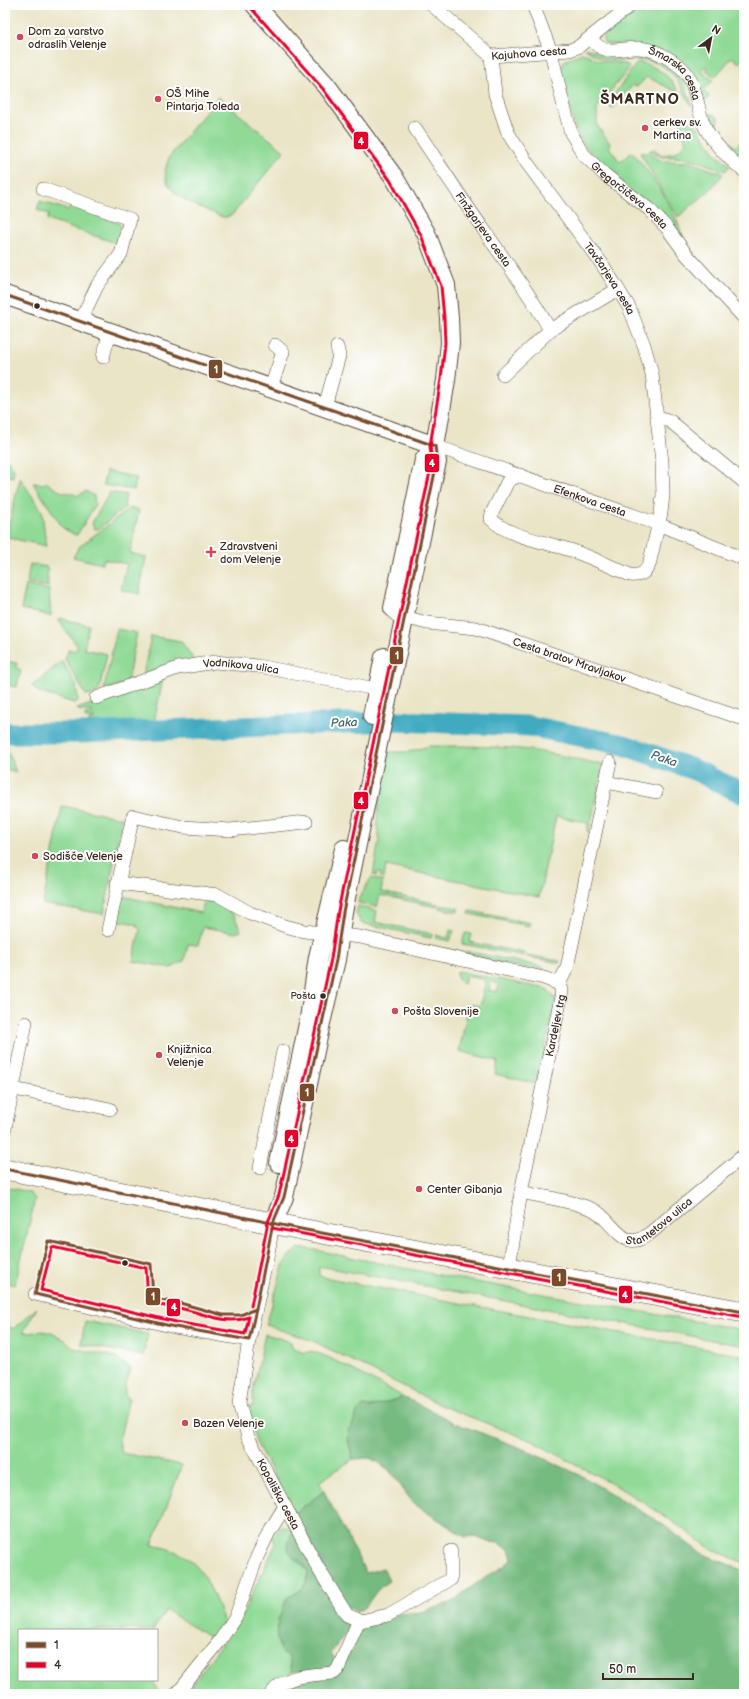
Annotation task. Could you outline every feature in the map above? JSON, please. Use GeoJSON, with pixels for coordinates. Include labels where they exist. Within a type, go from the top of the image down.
{"type":"FeatureCollection","features":[{"type":"Feature","properties":{"kind":"main road"},"geometry":{"type":"LineString","coordinates":[[255,5],[327,86],[394,177],[426,233],[446,284],[450,318],[450,343],[446,380],[434,446],[436,462],[435,470],[398,615],[379,713],[332,934],[336,960],[284,1197],[273,1223]]}},
{"type":"Feature","properties":{"kind":"main road"},"geometry":{"type":"LineString","coordinates":[[5,295],[324,406],[434,446]]}},
{"type":"Feature","properties":{"kind":"main road"},"geometry":{"type":"LineString","coordinates":[[5,1169],[273,1223],[744,1312]]}},
{"type":"Feature","properties":{"kind":"street","name":"Kajuhova cesta"},"geometry":{"type":"LineString","coordinates":[[432,5],[491,56],[570,50],[578,47],[631,5]]}},
{"type":"Feature","properties":{"kind":"street","name":"Gregorčičeva cesta"},"geometry":{"type":"LineString","coordinates":[[533,5],[552,52],[563,103],[572,133],[584,155],[604,174],[650,210],[667,228],[686,254],[744,318]]}},
{"type":"Feature","properties":{"kind":"street","name":"Šmarska cesta"},"geometry":{"type":"LineString","coordinates":[[590,38],[601,49],[612,51],[638,48],[657,52],[680,66],[692,83],[706,130],[727,156],[744,171]]}},
{"type":"Feature","properties":{"kind":"street","name":"Tavčarjeva cesta"},"geometry":{"type":"LineString","coordinates":[[491,56],[495,94],[508,133],[527,163],[602,264],[629,307],[644,345],[652,374],[658,417],[663,495],[649,565],[645,572],[639,576],[630,575],[571,550],[518,534],[496,524],[491,519],[492,513],[508,481],[520,475]]}},
{"type":"Feature","properties":{"kind":"street","name":"Finžgarjeva cesta"},"geometry":{"type":"LineString","coordinates":[[415,128],[484,231],[521,282],[550,330]]}},
{"type":"Feature","properties":{"kind":"street"},"geometry":{"type":"LineString","coordinates":[[43,189],[130,219],[121,254],[97,286],[82,321]]}},
{"type":"Feature","properties":{"kind":"street"},"geometry":{"type":"LineString","coordinates":[[503,375],[550,330],[618,289]]}},
{"type":"Feature","properties":{"kind":"street"},"geometry":{"type":"LineString","coordinates":[[103,357],[110,331]]}},
{"type":"Feature","properties":{"kind":"street"},"geometry":{"type":"LineString","coordinates":[[270,387],[283,352],[275,345]]}},
{"type":"Feature","properties":{"kind":"street"},"geometry":{"type":"LineString","coordinates":[[324,406],[339,356],[337,347]]}},
{"type":"Feature","properties":{"kind":"street"},"geometry":{"type":"LineString","coordinates":[[658,417],[670,422],[744,482]]}},
{"type":"Feature","properties":{"kind":"street","name":"Efenkova cesta"},"geometry":{"type":"LineString","coordinates":[[434,446],[658,524],[744,559]]}},
{"type":"Feature","properties":{"kind":"street","name":"Cesta bratov Mravljakov"},"geometry":{"type":"LineString","coordinates":[[398,615],[427,623],[476,628],[744,719]]}},
{"type":"Feature","properties":{"kind":"street","name":"Vodnikova ulica"},"geometry":{"type":"LineString","coordinates":[[96,698],[178,668],[215,662],[258,666],[383,690]]}},
{"type":"Feature","properties":{"kind":"street","name":"Kardeljev trg"},"geometry":{"type":"LineString","coordinates":[[509,1268],[521,1192],[526,1140],[562,997],[560,984],[567,968],[610,762]]}},
{"type":"Feature","properties":{"kind":"street"},"geometry":{"type":"LineString","coordinates":[[606,782],[656,792]]}},
{"type":"Feature","properties":{"kind":"street"},"geometry":{"type":"LineString","coordinates":[[108,930],[117,883],[133,816],[183,827],[230,830],[306,822]]}},
{"type":"Feature","properties":{"kind":"street"},"geometry":{"type":"LineString","coordinates":[[117,883],[218,895],[250,913],[304,932],[360,937],[544,978],[560,984]]}},
{"type":"Feature","properties":{"kind":"street"},"geometry":{"type":"LineString","coordinates":[[5,1128],[11,1083],[26,1022]]}},
{"type":"Feature","properties":{"kind":"street"},"geometry":{"type":"LineString","coordinates":[[260,1168],[282,1052]]}},
{"type":"Feature","properties":{"kind":"street"},"geometry":{"type":"LineString","coordinates":[[11,1083],[110,1109]]}},
{"type":"Feature","properties":{"kind":"street","name":"Stantetova ulica"},"geometry":{"type":"LineString","coordinates":[[521,1192],[585,1207],[604,1217],[624,1237],[631,1240],[637,1240],[649,1234],[744,1155]]}},
{"type":"Feature","properties":{"kind":"street","name":"Kopališka cesta"},"geometry":{"type":"LineString","coordinates":[[273,1223],[249,1340],[239,1403],[248,1437],[318,1568],[347,1615],[359,1620]]}},
{"type":"Feature","properties":{"kind":"street"},"geometry":{"type":"LineString","coordinates":[[35,1294],[175,1326],[249,1340]]}},
{"type":"Feature","properties":{"kind":"street"},"geometry":{"type":"LineString","coordinates":[[177,1694],[219,1642],[236,1616],[257,1557],[268,1534],[285,1506]]}},
{"type":"Feature","properties":{"kind":"street"},"geometry":{"type":"LineString","coordinates":[[271,1694],[275,1688],[292,1678],[334,1673],[338,1669],[359,1620],[361,1621],[388,1615],[452,1579],[451,1551]]}},
{"type":"Feature","properties":{"kind":"green space"},"geometry":{"type":"Polygon","coordinates":[[[640,5],[744,5],[744,61],[742,60],[739,63],[732,57],[715,77],[706,70],[708,68],[705,66],[701,71],[713,80],[703,91],[709,96],[706,101],[704,101],[692,73],[621,44],[606,44],[603,41],[603,34],[640,5]]]}},
{"type":"Feature","properties":{"kind":"green space"},"geometry":{"type":"Polygon","coordinates":[[[585,49],[602,53],[640,55],[663,61],[672,67],[680,76],[687,89],[692,106],[672,74],[655,62],[646,60],[609,59],[597,56],[585,49]]]}},
{"type":"Feature","properties":{"kind":"green space"},"geometry":{"type":"Polygon","coordinates":[[[581,53],[598,60],[626,64],[629,66],[627,71],[597,108],[597,125],[611,145],[609,147],[620,162],[632,152],[650,174],[666,198],[678,224],[687,251],[606,172],[577,135],[560,69],[562,68],[564,61],[581,53]]]}},
{"type":"Feature","properties":{"kind":"green space"},"geometry":{"type":"Polygon","coordinates":[[[638,62],[651,66],[662,72],[667,76],[679,93],[647,77],[637,87],[633,85],[612,108],[609,105],[609,101],[638,62]]]}},
{"type":"Feature","properties":{"kind":"green space"},"geometry":{"type":"Polygon","coordinates":[[[218,97],[284,151],[233,214],[227,217],[222,217],[179,196],[171,189],[166,180],[166,169],[170,156],[218,97]]]}},
{"type":"Feature","properties":{"kind":"green space"},"geometry":{"type":"Polygon","coordinates":[[[711,113],[718,118],[717,126],[723,131],[722,133],[718,132],[708,117],[711,113]]]}},
{"type":"Feature","properties":{"kind":"green space"},"geometry":{"type":"Polygon","coordinates":[[[686,121],[696,125],[716,154],[730,166],[725,171],[692,159],[662,157],[649,151],[654,149],[662,155],[675,153],[686,144],[681,122],[686,121]]]}},
{"type":"Feature","properties":{"kind":"green space"},"geometry":{"type":"Polygon","coordinates":[[[744,138],[744,153],[738,158],[727,146],[727,144],[730,142],[736,147],[744,138]]]}},
{"type":"Feature","properties":{"kind":"green space"},"geometry":{"type":"Polygon","coordinates":[[[640,153],[648,153],[662,161],[690,162],[723,174],[709,191],[678,217],[640,153]]]}},
{"type":"Feature","properties":{"kind":"green space"},"geometry":{"type":"Polygon","coordinates":[[[40,201],[68,210],[70,206],[119,223],[122,228],[119,244],[47,220],[49,214],[37,210],[40,201]]]}},
{"type":"Feature","properties":{"kind":"green space"},"geometry":{"type":"Polygon","coordinates":[[[5,456],[14,469],[13,477],[5,475],[5,456]]]}},
{"type":"Feature","properties":{"kind":"green space"},"geometry":{"type":"Polygon","coordinates":[[[106,471],[137,478],[134,490],[103,485],[106,471]]]}},
{"type":"Feature","properties":{"kind":"green space"},"geometry":{"type":"Polygon","coordinates":[[[20,478],[42,511],[46,546],[6,537],[20,478]]]}},
{"type":"Feature","properties":{"kind":"green space"},"geometry":{"type":"Polygon","coordinates":[[[46,482],[59,491],[72,493],[77,496],[86,491],[94,496],[95,505],[77,535],[63,528],[33,483],[44,484],[46,482]]]}},
{"type":"Feature","properties":{"kind":"green space"},"geometry":{"type":"Polygon","coordinates":[[[110,492],[126,495],[124,506],[126,507],[98,529],[94,529],[92,523],[110,492]]]}},
{"type":"Feature","properties":{"kind":"green space"},"geometry":{"type":"Polygon","coordinates":[[[130,508],[139,510],[130,553],[146,557],[139,594],[121,590],[127,564],[103,559],[102,564],[73,557],[79,547],[130,508]]]}},
{"type":"Feature","properties":{"kind":"green space"},"geometry":{"type":"Polygon","coordinates":[[[30,564],[47,567],[48,587],[27,582],[30,564]]]}},
{"type":"Feature","properties":{"kind":"green space"},"geometry":{"type":"Polygon","coordinates":[[[26,585],[49,590],[51,616],[21,609],[26,585]]]}},
{"type":"Feature","properties":{"kind":"green space"},"geometry":{"type":"Polygon","coordinates":[[[59,618],[89,625],[84,649],[107,654],[99,691],[90,696],[85,694],[65,659],[69,649],[74,651],[78,647],[59,621],[59,618]]]}},
{"type":"Feature","properties":{"kind":"green space"},"geometry":{"type":"Polygon","coordinates":[[[117,629],[137,633],[127,682],[106,690],[104,688],[117,629]]]}},
{"type":"Feature","properties":{"kind":"green space"},"geometry":{"type":"Polygon","coordinates":[[[151,636],[181,641],[194,660],[143,675],[151,636]]]}},
{"type":"Feature","properties":{"kind":"green space"},"geometry":{"type":"Polygon","coordinates":[[[5,661],[17,663],[16,668],[21,670],[17,687],[5,685],[5,661]]]}},
{"type":"Feature","properties":{"kind":"green space"},"geometry":{"type":"Polygon","coordinates":[[[62,661],[76,685],[78,701],[74,703],[38,692],[32,686],[62,661]]]}},
{"type":"Feature","properties":{"kind":"green space"},"geometry":{"type":"Polygon","coordinates":[[[163,679],[154,722],[89,724],[89,720],[94,720],[94,718],[85,718],[85,715],[92,714],[92,711],[80,711],[77,709],[163,679]]]}},
{"type":"Feature","properties":{"kind":"green space"},"geometry":{"type":"Polygon","coordinates":[[[5,745],[16,772],[5,769],[5,745]]]}},
{"type":"Feature","properties":{"kind":"green space"},"geometry":{"type":"Polygon","coordinates":[[[429,746],[487,747],[531,750],[603,765],[589,832],[587,831],[588,823],[556,816],[539,897],[386,866],[384,878],[380,877],[381,873],[377,872],[376,876],[373,875],[379,840],[377,825],[378,808],[389,752],[408,752],[429,746]]]}},
{"type":"Feature","properties":{"kind":"green space"},"geometry":{"type":"Polygon","coordinates":[[[62,806],[122,818],[104,914],[43,904],[62,806]]]}},
{"type":"Feature","properties":{"kind":"green space"},"geometry":{"type":"Polygon","coordinates":[[[371,878],[383,881],[381,892],[438,904],[437,907],[380,895],[377,907],[358,903],[359,898],[371,878]]]}},
{"type":"Feature","properties":{"kind":"green space"},"geometry":{"type":"Polygon","coordinates":[[[122,896],[201,913],[204,903],[214,899],[234,915],[241,931],[236,933],[203,927],[198,945],[188,944],[184,961],[171,968],[133,961],[140,930],[136,924],[117,920],[122,896]]]}},
{"type":"Feature","properties":{"kind":"green space"},"geometry":{"type":"Polygon","coordinates":[[[440,905],[458,908],[458,912],[439,908],[440,905]]]}},
{"type":"Feature","properties":{"kind":"green space"},"geometry":{"type":"Polygon","coordinates":[[[358,906],[377,911],[375,922],[432,934],[431,938],[361,923],[356,913],[358,906]]]}},
{"type":"Feature","properties":{"kind":"green space"},"geometry":{"type":"Polygon","coordinates":[[[470,911],[530,923],[529,926],[469,914],[470,911]]]}},
{"type":"Feature","properties":{"kind":"green space"},"geometry":{"type":"Polygon","coordinates":[[[450,930],[454,931],[449,941],[435,938],[436,935],[448,938],[450,930]]]}},
{"type":"Feature","properties":{"kind":"green space"},"geometry":{"type":"Polygon","coordinates":[[[465,933],[471,934],[469,942],[524,953],[523,956],[462,944],[465,933]]]}},
{"type":"Feature","properties":{"kind":"green space"},"geometry":{"type":"Polygon","coordinates":[[[465,951],[544,967],[543,972],[469,956],[465,951]]]}},
{"type":"Feature","properties":{"kind":"green space"},"geometry":{"type":"Polygon","coordinates":[[[527,955],[560,961],[559,963],[527,957],[527,955]]]}},
{"type":"Feature","properties":{"kind":"green space"},"geometry":{"type":"Polygon","coordinates":[[[458,971],[547,989],[556,999],[537,1084],[495,1074],[498,1061],[459,1051],[469,1004],[480,1006],[486,980],[466,976],[464,984],[461,983],[456,975],[458,971]],[[491,982],[489,990],[497,992],[499,984],[491,982]]]}},
{"type":"Feature","properties":{"kind":"green space"},"geometry":{"type":"Polygon","coordinates":[[[5,1187],[29,1192],[35,1199],[15,1285],[5,1282],[5,1187]]]}},
{"type":"Feature","properties":{"kind":"green space"},"geometry":{"type":"Polygon","coordinates":[[[299,1248],[454,1278],[744,1330],[744,1346],[319,1266],[319,1276],[744,1356],[744,1563],[710,1548],[665,1516],[613,1484],[532,1441],[445,1407],[313,1341],[266,1325],[283,1266],[288,1257],[299,1248]]]}},
{"type":"Feature","properties":{"kind":"green space"},"geometry":{"type":"Polygon","coordinates":[[[37,1308],[23,1332],[29,1333],[42,1331],[55,1334],[65,1340],[73,1348],[115,1357],[131,1369],[125,1386],[125,1395],[129,1398],[119,1441],[122,1453],[182,1465],[152,1545],[167,1548],[181,1554],[196,1566],[207,1581],[225,1625],[214,1640],[166,1610],[154,1629],[18,1629],[18,1681],[153,1681],[159,1694],[5,1694],[5,1323],[13,1329],[37,1308]]]}},
{"type":"Feature","properties":{"kind":"green space"},"geometry":{"type":"Polygon","coordinates":[[[85,1321],[148,1334],[143,1356],[81,1344],[85,1321]]]}},
{"type":"Feature","properties":{"kind":"green space"},"geometry":{"type":"Polygon","coordinates":[[[265,1334],[291,1342],[292,1348],[304,1353],[312,1351],[330,1358],[404,1397],[370,1407],[363,1406],[357,1412],[355,1420],[349,1429],[348,1440],[353,1459],[319,1482],[324,1491],[294,1514],[256,1442],[247,1406],[253,1406],[253,1391],[265,1334]]]}},
{"type":"Feature","properties":{"kind":"green space"},"geometry":{"type":"Polygon","coordinates":[[[404,1397],[455,1423],[521,1448],[580,1475],[662,1524],[699,1552],[744,1571],[744,1685],[742,1694],[294,1694],[294,1683],[335,1674],[362,1628],[376,1624],[399,1614],[421,1612],[450,1603],[485,1577],[503,1567],[512,1559],[509,1549],[498,1543],[489,1542],[476,1536],[465,1537],[414,1504],[389,1470],[378,1462],[369,1458],[353,1459],[348,1440],[349,1429],[355,1420],[357,1412],[363,1406],[371,1407],[404,1397]]]}},
{"type":"Feature","properties":{"kind":"green space"},"geometry":{"type":"Polygon","coordinates":[[[324,1491],[366,1573],[383,1568],[389,1581],[379,1589],[368,1604],[361,1610],[350,1608],[343,1604],[294,1514],[324,1491]]]}},
{"type":"Feature","properties":{"kind":"green space"},"geometry":{"type":"Polygon","coordinates":[[[282,1527],[291,1528],[294,1530],[293,1557],[308,1571],[306,1581],[302,1588],[287,1598],[289,1657],[292,1672],[267,1694],[187,1694],[239,1621],[276,1544],[272,1537],[282,1527]]]}},
{"type":"Feature","properties":{"kind":"green space"},"geometry":{"type":"Polygon","coordinates":[[[294,1530],[335,1607],[350,1627],[331,1653],[336,1660],[334,1669],[292,1672],[289,1657],[282,1653],[277,1640],[278,1620],[287,1598],[303,1589],[307,1579],[308,1570],[290,1553],[288,1549],[288,1544],[294,1530]]]}},
{"type":"Feature","properties":{"kind":"green space"},"geometry":{"type":"Polygon","coordinates":[[[294,1683],[294,1694],[274,1694],[294,1683]]]}},
{"type":"Feature","properties":{"kind":"waterway","name":"Paka"},"geometry":{"type":"LineString","coordinates":[[5,733],[80,733],[396,721],[529,726],[624,745],[695,770],[744,794]]}},
{"type":"Feature","properties":{"kind":"transit line","name":"4"},"geometry":{"type":"LineString","coordinates":[[251,8],[323,89],[390,180],[421,235],[441,286],[445,343],[441,379],[430,446],[432,462],[338,911],[331,959],[279,1195],[268,1222],[251,1306]]}},
{"type":"Feature","properties":{"kind":"transit line","name":"1"},"geometry":{"type":"LineString","coordinates":[[5,295],[435,446],[437,462],[343,912],[336,960],[284,1197],[273,1223],[256,1309]]}},
{"type":"Feature","properties":{"kind":"transit line","name":"1"},"geometry":{"type":"LineString","coordinates":[[5,1169],[306,1230],[744,1312]]}},
{"type":"Feature","properties":{"kind":"transit line","name":"4"},"geometry":{"type":"LineString","coordinates":[[272,1228],[743,1317]]}},
{"type":"Feature","properties":{"kind":"transit line","name":"1"},"geometry":{"type":"LineString","coordinates":[[48,1241],[151,1264],[153,1299],[180,1303],[223,1315],[240,1315],[256,1309],[249,1340],[175,1327],[35,1294],[48,1241]]}},
{"type":"Feature","properties":{"kind":"transit line","name":"4"},"geometry":{"type":"LineString","coordinates":[[52,1247],[146,1268],[148,1300],[150,1303],[175,1307],[222,1319],[231,1320],[249,1317],[245,1334],[176,1322],[41,1290],[52,1247]]}},
{"type":"Feature","properties":{"kind":"place","name":"Dom za varstvo odraslih Velenje"},"geometry":{"type":"Point","coordinates":[20,37]}},
{"type":"Feature","properties":{"kind":"place","name":"OŠ Mihe Pintarja Toleda"},"geometry":{"type":"Point","coordinates":[158,99]}},
{"type":"Feature","properties":{"kind":"place","name":"cerkev sv. Martina"},"geometry":{"type":"Point","coordinates":[645,128]}},
{"type":"Feature","properties":{"kind":"place","name":"Zdravstveni dom Velenje"},"geometry":{"type":"Point","coordinates":[211,552]}},
{"type":"Feature","properties":{"kind":"place","name":"Sodišče Velenje"},"geometry":{"type":"Point","coordinates":[35,856]}},
{"type":"Feature","properties":{"kind":"place","name":"Pošta"},"geometry":{"type":"Point","coordinates":[323,996]}},
{"type":"Feature","properties":{"kind":"place","name":"Pošta Slovenije"},"geometry":{"type":"Point","coordinates":[395,1011]}},
{"type":"Feature","properties":{"kind":"place","name":"Knjižnica Velenje"},"geometry":{"type":"Point","coordinates":[159,1055]}},
{"type":"Feature","properties":{"kind":"place","name":"Center Gibanja"},"geometry":{"type":"Point","coordinates":[419,1189]}},
{"type":"Feature","properties":{"kind":"place","name":"Bazen Velenje"},"geometry":{"type":"Point","coordinates":[185,1423]}},
{"type":"Feature","properties":{"kind":"district","name":"ŠMARTNO"},"geometry":{"type":"Point","coordinates":[640,99]}}]}
